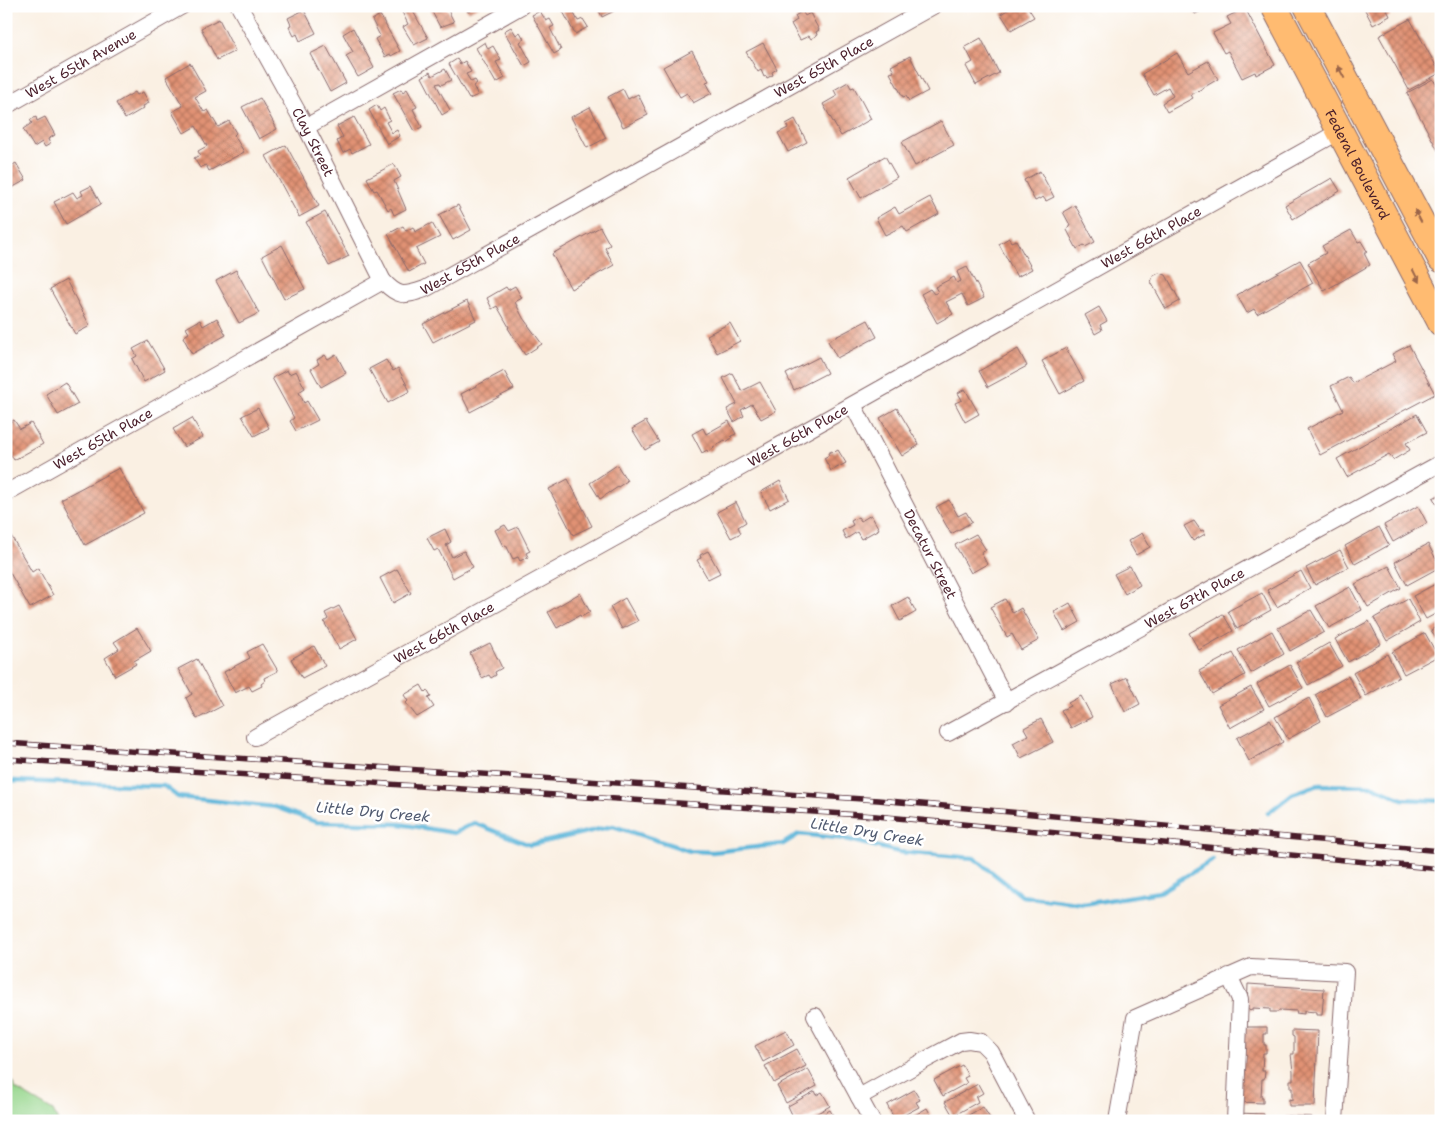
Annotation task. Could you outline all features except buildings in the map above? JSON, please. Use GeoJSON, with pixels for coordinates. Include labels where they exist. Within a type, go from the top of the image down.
{"type":"FeatureCollection","features":[{"type":"Feature","properties":{"kind":"main road","name":"Federal Boulevard"},"geometry":{"type":"LineString","coordinates":[[1274,6],[1441,323]]}},
{"type":"Feature","properties":{"kind":"main road","name":"Federal Boulevard"},"geometry":{"type":"LineString","coordinates":[[1307,6],[1441,259]]}},
{"type":"Feature","properties":{"kind":"street","name":"West 65th Avenue"},"geometry":{"type":"LineString","coordinates":[[6,106],[182,6]]}},
{"type":"Feature","properties":{"kind":"street","name":"Clay Street"},"geometry":{"type":"LineString","coordinates":[[239,6],[306,127],[383,281]]}},
{"type":"Feature","properties":{"kind":"street"},"geometry":{"type":"LineString","coordinates":[[306,127],[521,6]]}},
{"type":"Feature","properties":{"kind":"street","name":"West 65th Place"},"geometry":{"type":"LineString","coordinates":[[6,493],[383,281],[395,293],[402,295],[425,289],[933,6]]}},
{"type":"Feature","properties":{"kind":"street","name":"West 66th Place"},"geometry":{"type":"LineString","coordinates":[[255,737],[853,405],[1340,131]]}},
{"type":"Feature","properties":{"kind":"street","name":"Decatur Street"},"geometry":{"type":"LineString","coordinates":[[853,405],[1007,702]]}},
{"type":"Feature","properties":{"kind":"street","name":"West 67th Place"},"geometry":{"type":"LineString","coordinates":[[948,734],[1441,463]]}},
{"type":"Feature","properties":{"kind":"street"},"geometry":{"type":"LineString","coordinates":[[1117,1121],[1135,1018],[1251,967],[1345,972],[1335,1121]]}},
{"type":"Feature","properties":{"kind":"street"},"geometry":{"type":"LineString","coordinates":[[1229,976],[1240,999],[1235,1121]]}},
{"type":"Feature","properties":{"kind":"street"},"geometry":{"type":"LineString","coordinates":[[815,1016],[872,1121]]}},
{"type":"Feature","properties":{"kind":"street"},"geometry":{"type":"LineString","coordinates":[[859,1098],[961,1041],[969,1040],[981,1042],[991,1052],[1027,1121]]}},
{"type":"Feature","properties":{"kind":"green space"},"geometry":{"type":"Polygon","coordinates":[[[6,1071],[16,1089],[53,1111],[58,1121],[6,1121],[6,1071]]]}},
{"type":"Feature","properties":{"kind":"waterway","name":"Little Dry Creek"},"geometry":{"type":"LineString","coordinates":[[6,782],[164,786],[178,797],[275,807],[316,822],[400,824],[454,833],[474,823],[530,845],[613,826],[690,851],[713,852],[783,844],[799,834],[846,839],[899,852],[974,858],[1022,896],[1084,904],[1159,892],[1213,860]]}},
{"type":"Feature","properties":{"kind":"waterway","name":"Little Dry Creek"},"geometry":{"type":"LineString","coordinates":[[1268,813],[1292,794],[1318,785],[1373,786],[1402,799],[1441,801]]}},
{"type":"Feature","properties":{"kind":"railway"},"geometry":{"type":"LineString","coordinates":[[6,743],[878,800],[1441,851]]}},
{"type":"Feature","properties":{"kind":"railway"},"geometry":{"type":"LineString","coordinates":[[6,759],[876,816],[1441,869]]}}]}
